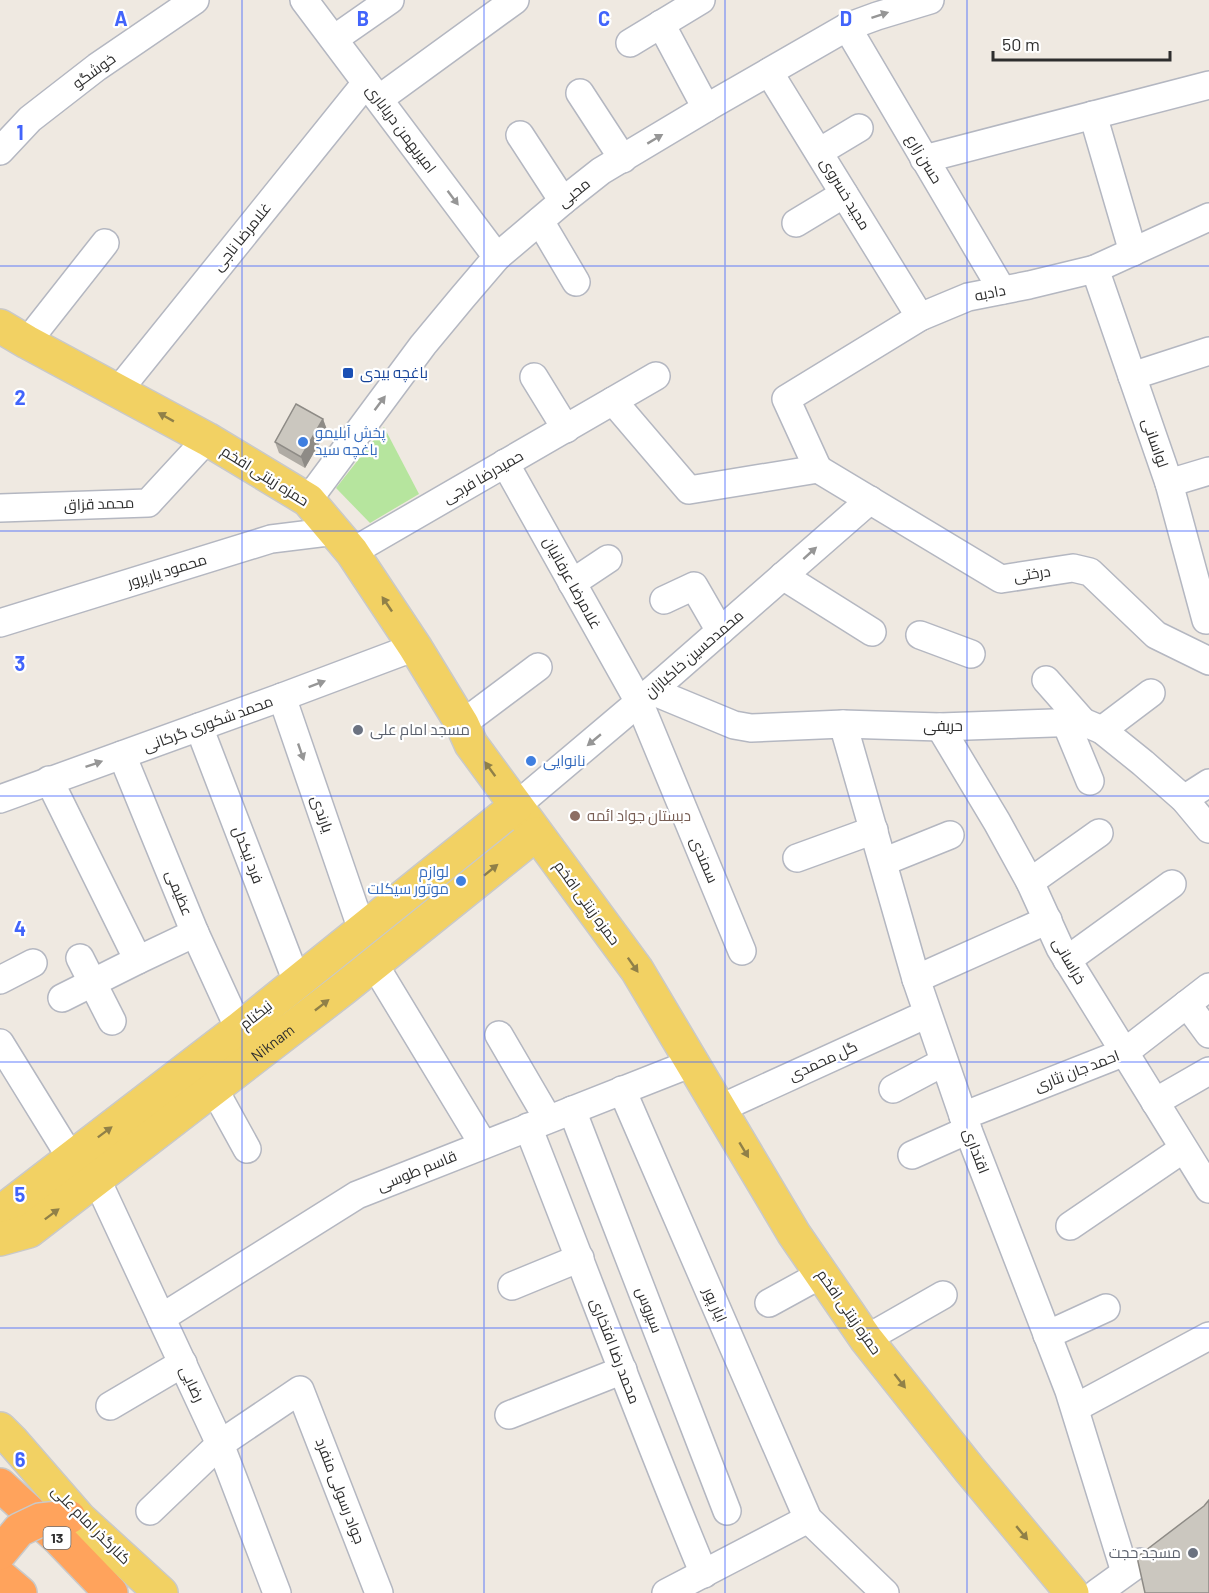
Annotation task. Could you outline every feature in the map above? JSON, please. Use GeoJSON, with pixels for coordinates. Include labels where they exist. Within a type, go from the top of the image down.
{"type":"FeatureCollection","features":[{"type":"Feature","properties":{"kind":"highway","name":"13"},"geometry":{"type":"LineString","coordinates":[[0,1485],[59,1539],[111,1593]]}},
{"type":"Feature","properties":{"kind":"highway"},"geometry":{"type":"LineString","coordinates":[[0,1552],[19,1530],[40,1520],[75,1518]]}},
{"type":"Feature","properties":{"kind":"highway"},"geometry":{"type":"LineString","coordinates":[[0,1576],[20,1593]]}},
{"type":"Feature","properties":{"kind":"main road","name":"حمزه زینتی افخم"},"geometry":{"type":"LineString","coordinates":[[13,334],[207,439],[308,500],[344,542],[415,647],[462,724],[471,744],[636,970],[794,1234],[866,1339],[1072,1593]]}},
{"type":"Feature","properties":{"kind":"main road","name":"نیکنام"},"geometry":{"type":"LineString","coordinates":[[0,1225],[10,1205],[239,1029],[516,806]]}},
{"type":"Feature","properties":{"kind":"main road","name":"Niknam"},"geometry":{"type":"LineString","coordinates":[[0,1239],[29,1232],[374,964],[536,834]]}},
{"type":"Feature","properties":{"kind":"main road","name":"کنارگذر امام علی"},"geometry":{"type":"LineString","coordinates":[[0,1429],[75,1518],[161,1593]]}},
{"type":"Feature","properties":{"kind":"street","name":"خوشگو"},"geometry":{"type":"LineString","coordinates":[[0,151],[30,119],[97,67],[195,0]]}},
{"type":"Feature","properties":{"kind":"street","name":"امیربهمن دریاباری"},"geometry":{"type":"LineString","coordinates":[[304,0],[497,257]]}},
{"type":"Feature","properties":{"kind":"street"},"geometry":{"type":"LineString","coordinates":[[334,39],[390,0]]}},
{"type":"Feature","properties":{"kind":"street","name":"غلامرضا ناجی"},"geometry":{"type":"LineString","coordinates":[[118,391],[373,91],[515,0]]}},
{"type":"Feature","properties":{"kind":"street"},"geometry":{"type":"LineString","coordinates":[[630,43],[701,0]]}},
{"type":"Feature","properties":{"kind":"street","name":"محبی"},"geometry":{"type":"LineString","coordinates":[[308,500],[423,345],[462,298],[497,257],[563,201],[601,171],[847,27],[930,0]]}},
{"type":"Feature","properties":{"kind":"street"},"geometry":{"type":"LineString","coordinates":[[661,24],[706,108]]}},
{"type":"Feature","properties":{"kind":"street","name":"حسن زارع"},"geometry":{"type":"LineString","coordinates":[[847,27],[1002,290]]}},
{"type":"Feature","properties":{"kind":"street","name":"مجید خسروی"},"geometry":{"type":"LineString","coordinates":[[769,72],[920,317]]}},
{"type":"Feature","properties":{"kind":"street"},"geometry":{"type":"LineString","coordinates":[[924,159],[1209,84]]}},
{"type":"Feature","properties":{"kind":"street"},"geometry":{"type":"LineString","coordinates":[[580,93],[622,159]]}},
{"type":"Feature","properties":{"kind":"street"},"geometry":{"type":"LineString","coordinates":[[1093,115],[1133,252]]}},
{"type":"Feature","properties":{"kind":"street"},"geometry":{"type":"LineString","coordinates":[[819,152],[859,128]]}},
{"type":"Feature","properties":{"kind":"street"},"geometry":{"type":"LineString","coordinates":[[520,135],[563,201]]}},
{"type":"Feature","properties":{"kind":"street"},"geometry":{"type":"LineString","coordinates":[[796,223],[844,194]]}},
{"type":"Feature","properties":{"kind":"street","name":"دادبه"},"geometry":{"type":"LineString","coordinates":[[818,469],[786,399],[920,317],[968,297],[1095,269],[1209,217]]}},
{"type":"Feature","properties":{"kind":"street"},"geometry":{"type":"LineString","coordinates":[[540,221],[576,282]]}},
{"type":"Feature","properties":{"kind":"street"},"geometry":{"type":"LineString","coordinates":[[13,334],[105,243]]}},
{"type":"Feature","properties":{"kind":"street","name":"لواسانی"},"geometry":{"type":"LineString","coordinates":[[1095,269],[1169,483],[1206,621]]}},
{"type":"Feature","properties":{"kind":"street"},"geometry":{"type":"LineString","coordinates":[[1132,376],[1209,351]]}},
{"type":"Feature","properties":{"kind":"street","name":"حمیدرضا فرجی"},"geometry":{"type":"LineString","coordinates":[[344,542],[506,463],[656,376]]}},
{"type":"Feature","properties":{"kind":"street"},"geometry":{"type":"LineString","coordinates":[[534,377],[566,429]]}},
{"type":"Feature","properties":{"kind":"street"},"geometry":{"type":"LineString","coordinates":[[613,401],[689,490],[818,469]]}},
{"type":"Feature","properties":{"kind":"street","name":"محمد قزاق"},"geometry":{"type":"LineString","coordinates":[[0,508],[148,502],[207,439]]}},
{"type":"Feature","properties":{"kind":"street","name":"غلامرضا عرفانیان"},"geometry":{"type":"LineString","coordinates":[[506,463],[572,583],[645,697]]}},
{"type":"Feature","properties":{"kind":"street","name":"درختی"},"geometry":{"type":"LineString","coordinates":[[818,469],[1001,579],[1072,568],[1090,572],[1156,635],[1209,661]]}},
{"type":"Feature","properties":{"kind":"street"},"geometry":{"type":"LineString","coordinates":[[1169,483],[1209,471]]}},
{"type":"Feature","properties":{"kind":"street","name":"محمدحسین خاکبازان"},"geometry":{"type":"LineString","coordinates":[[516,806],[645,697],[870,500]]}},
{"type":"Feature","properties":{"kind":"street","name":"محمود یارپرور"},"geometry":{"type":"LineString","coordinates":[[0,623],[271,539],[344,542]]}},
{"type":"Feature","properties":{"kind":"street"},"geometry":{"type":"LineString","coordinates":[[572,583],[608,559]]}},
{"type":"Feature","properties":{"kind":"street"},"geometry":{"type":"LineString","coordinates":[[783,576],[872,632]]}},
{"type":"Feature","properties":{"kind":"street"},"geometry":{"type":"LineString","coordinates":[[664,600],[694,586],[720,631]]}},
{"type":"Feature","properties":{"kind":"street"},"geometry":{"type":"LineString","coordinates":[[920,635],[971,654]]}},
{"type":"Feature","properties":{"kind":"street","name":"محمد شکوری گرکانی"},"geometry":{"type":"LineString","coordinates":[[0,799],[415,647]]}},
{"type":"Feature","properties":{"kind":"street"},"geometry":{"type":"LineString","coordinates":[[462,724],[538,667]]}},
{"type":"Feature","properties":{"kind":"street"},"geometry":{"type":"LineString","coordinates":[[1046,680],[1084,725],[1143,763],[1184,799],[1209,830]]}},
{"type":"Feature","properties":{"kind":"street"},"geometry":{"type":"LineString","coordinates":[[1084,725],[1151,693]]}},
{"type":"Feature","properties":{"kind":"street","name":"یارندی"},"geometry":{"type":"LineString","coordinates":[[282,697],[362,930]]}},
{"type":"Feature","properties":{"kind":"street","name":"حریفی"},"geometry":{"type":"LineString","coordinates":[[645,697],[734,725],[751,728],[843,724],[940,727],[1084,725]]}},
{"type":"Feature","properties":{"kind":"street","name":"سمندی"},"geometry":{"type":"LineString","coordinates":[[645,697],[742,951]]}},
{"type":"Feature","properties":{"kind":"street","name":"اقتداری"},"geometry":{"type":"LineString","coordinates":[[843,724],[927,1014],[965,1123],[1074,1408],[1125,1572]]}},
{"type":"Feature","properties":{"kind":"street"},"geometry":{"type":"LineString","coordinates":[[1084,725],[1090,781]]}},
{"type":"Feature","properties":{"kind":"street","name":"خراسانی"},"geometry":{"type":"LineString","coordinates":[[940,727],[1030,882],[1060,948],[1209,1189]]}},
{"type":"Feature","properties":{"kind":"street","name":"فرد نیکدل"},"geometry":{"type":"LineString","coordinates":[[199,728],[297,982]]}},
{"type":"Feature","properties":{"kind":"street","name":"عظیمی"},"geometry":{"type":"LineString","coordinates":[[122,755],[195,933],[239,1029]]}},
{"type":"Feature","properties":{"kind":"street"},"geometry":{"type":"LineString","coordinates":[[49,780],[138,960]]}},
{"type":"Feature","properties":{"kind":"street"},"geometry":{"type":"LineString","coordinates":[[1184,799],[1209,783]]}},
{"type":"Feature","properties":{"kind":"street"},"geometry":{"type":"LineString","coordinates":[[797,858],[874,830]]}},
{"type":"Feature","properties":{"kind":"street"},"geometry":{"type":"LineString","coordinates":[[1030,882],[1099,833]]}},
{"type":"Feature","properties":{"kind":"street"},"geometry":{"type":"LineString","coordinates":[[883,862],[950,835]]}},
{"type":"Feature","properties":{"kind":"street"},"geometry":{"type":"LineString","coordinates":[[1067,960],[1172,884]]}},
{"type":"Feature","properties":{"kind":"street"},"geometry":{"type":"LineString","coordinates":[[916,979],[1048,920]]}},
{"type":"Feature","properties":{"kind":"street"},"geometry":{"type":"LineString","coordinates":[[62,998],[195,933]]}},
{"type":"Feature","properties":{"kind":"street"},"geometry":{"type":"LineString","coordinates":[[80,958],[112,1021]]}},
{"type":"Feature","properties":{"kind":"street"},"geometry":{"type":"LineString","coordinates":[[0,980],[33,963]]}},
{"type":"Feature","properties":{"kind":"street"},"geometry":{"type":"LineString","coordinates":[[374,964],[483,1144]]}},
{"type":"Feature","properties":{"kind":"street","name":"احمد جان نثاری"},"geometry":{"type":"LineString","coordinates":[[912,1155],[965,1123],[1125,1052],[1209,987]]}},
{"type":"Feature","properties":{"kind":"street"},"geometry":{"type":"LineString","coordinates":[[1187,1004],[1209,1034]]}},
{"type":"Feature","properties":{"kind":"street","name":"گل محمدی"},"geometry":{"type":"LineString","coordinates":[[719,1109],[927,1014]]}},
{"type":"Feature","properties":{"kind":"street"},"geometry":{"type":"LineString","coordinates":[[499,1035],[549,1119]]}},
{"type":"Feature","properties":{"kind":"street"},"geometry":{"type":"LineString","coordinates":[[0,1042],[71,1158]]}},
{"type":"Feature","properties":{"kind":"street"},"geometry":{"type":"LineString","coordinates":[[892,1089],[944,1062]]}},
{"type":"Feature","properties":{"kind":"street","name":"قاسم طوسی"},"geometry":{"type":"LineString","coordinates":[[161,1318],[357,1195],[692,1063]]}},
{"type":"Feature","properties":{"kind":"street"},"geometry":{"type":"LineString","coordinates":[[1155,1102],[1209,1071]]}},
{"type":"Feature","properties":{"kind":"street"},"geometry":{"type":"LineString","coordinates":[[214,1089],[247,1149]]}},
{"type":"Feature","properties":{"kind":"street","name":"ایار پور"},"geometry":{"type":"LineString","coordinates":[[622,1090],[808,1519]]}},
{"type":"Feature","properties":{"kind":"street","name":"محمد رضا افتخاری"},"geometry":{"type":"LineString","coordinates":[[549,1119],[580,1258],[661,1472],[704,1574]]}},
{"type":"Feature","properties":{"kind":"street","name":"سیروس"},"geometry":{"type":"LineString","coordinates":[[549,1119],[726,1511]]}},
{"type":"Feature","properties":{"kind":"street"},"geometry":{"type":"LineString","coordinates":[[1070,1226],[1183,1149]]}},
{"type":"Feature","properties":{"kind":"street","name":"رضایی"},"geometry":{"type":"LineString","coordinates":[[97,1179],[220,1444],[277,1593]]}},
{"type":"Feature","properties":{"kind":"street"},"geometry":{"type":"LineString","coordinates":[[512,1286],[580,1258]]}},
{"type":"Feature","properties":{"kind":"street"},"geometry":{"type":"LineString","coordinates":[[769,1303],[822,1274]]}},
{"type":"Feature","properties":{"kind":"street"},"geometry":{"type":"LineString","coordinates":[[866,1339],[943,1294]]}},
{"type":"Feature","properties":{"kind":"street"},"geometry":{"type":"LineString","coordinates":[[1047,1335],[1106,1308]]}},
{"type":"Feature","properties":{"kind":"street"},"geometry":{"type":"LineString","coordinates":[[1074,1408],[1209,1336]]}},
{"type":"Feature","properties":{"kind":"street"},"geometry":{"type":"LineString","coordinates":[[110,1406],[183,1363]]}},
{"type":"Feature","properties":{"kind":"street"},"geometry":{"type":"LineString","coordinates":[[509,1415],[623,1370]]}},
{"type":"Feature","properties":{"kind":"street","name":"جواد رسولی منفرد"},"geometry":{"type":"LineString","coordinates":[[220,1444],[300,1390],[379,1593]]}},
{"type":"Feature","properties":{"kind":"street"},"geometry":{"type":"LineString","coordinates":[[150,1511],[220,1444]]}},
{"type":"Feature","properties":{"kind":"street"},"geometry":{"type":"LineString","coordinates":[[666,1593],[808,1519],[885,1593]]}},
{"type":"Feature","properties":{"kind":"street"},"geometry":{"type":"LineString","coordinates":[[1097,1593],[1164,1544]]}},
{"type":"Feature","properties":{"kind":"green space"},"geometry":{"type":"Polygon","coordinates":[[[384,427],[419,494],[370,523],[336,488],[384,427]]]}},
{"type":"Feature","properties":{"kind":"building"},"geometry":{"type":"Polygon","coordinates":[[[296,404],[323,419],[301,457],[275,442],[296,404]]]}},
{"type":"Feature","properties":{"kind":"building"},"geometry":{"type":"Polygon","coordinates":[[[1209,1500],[1209,1593],[1145,1593],[1137,1557],[1209,1500]]]}},
{"type":"Feature","properties":{"kind":"place","name":"باغچه بیدی"},"geometry":{"type":"Point","coordinates":[348,373]}},
{"type":"Feature","properties":{"kind":"place","name":"پخش آبلیمو باغچه سید"},"geometry":{"type":"Point","coordinates":[303,442]}},
{"type":"Feature","properties":{"kind":"place","name":"مسجد امام علی"},"geometry":{"type":"Point","coordinates":[358,730]}},
{"type":"Feature","properties":{"kind":"place","name":"نانوایی"},"geometry":{"type":"Point","coordinates":[531,761]}},
{"type":"Feature","properties":{"kind":"place","name":"دبستان جواد ائمه"},"geometry":{"type":"Point","coordinates":[575,816]}},
{"type":"Feature","properties":{"kind":"place","name":"لوازم موتور سیکلت"},"geometry":{"type":"Point","coordinates":[461,881]}},
{"type":"Feature","properties":{"kind":"place","name":"مسجد حجت"},"geometry":{"type":"Point","coordinates":[1193,1553]}}]}
